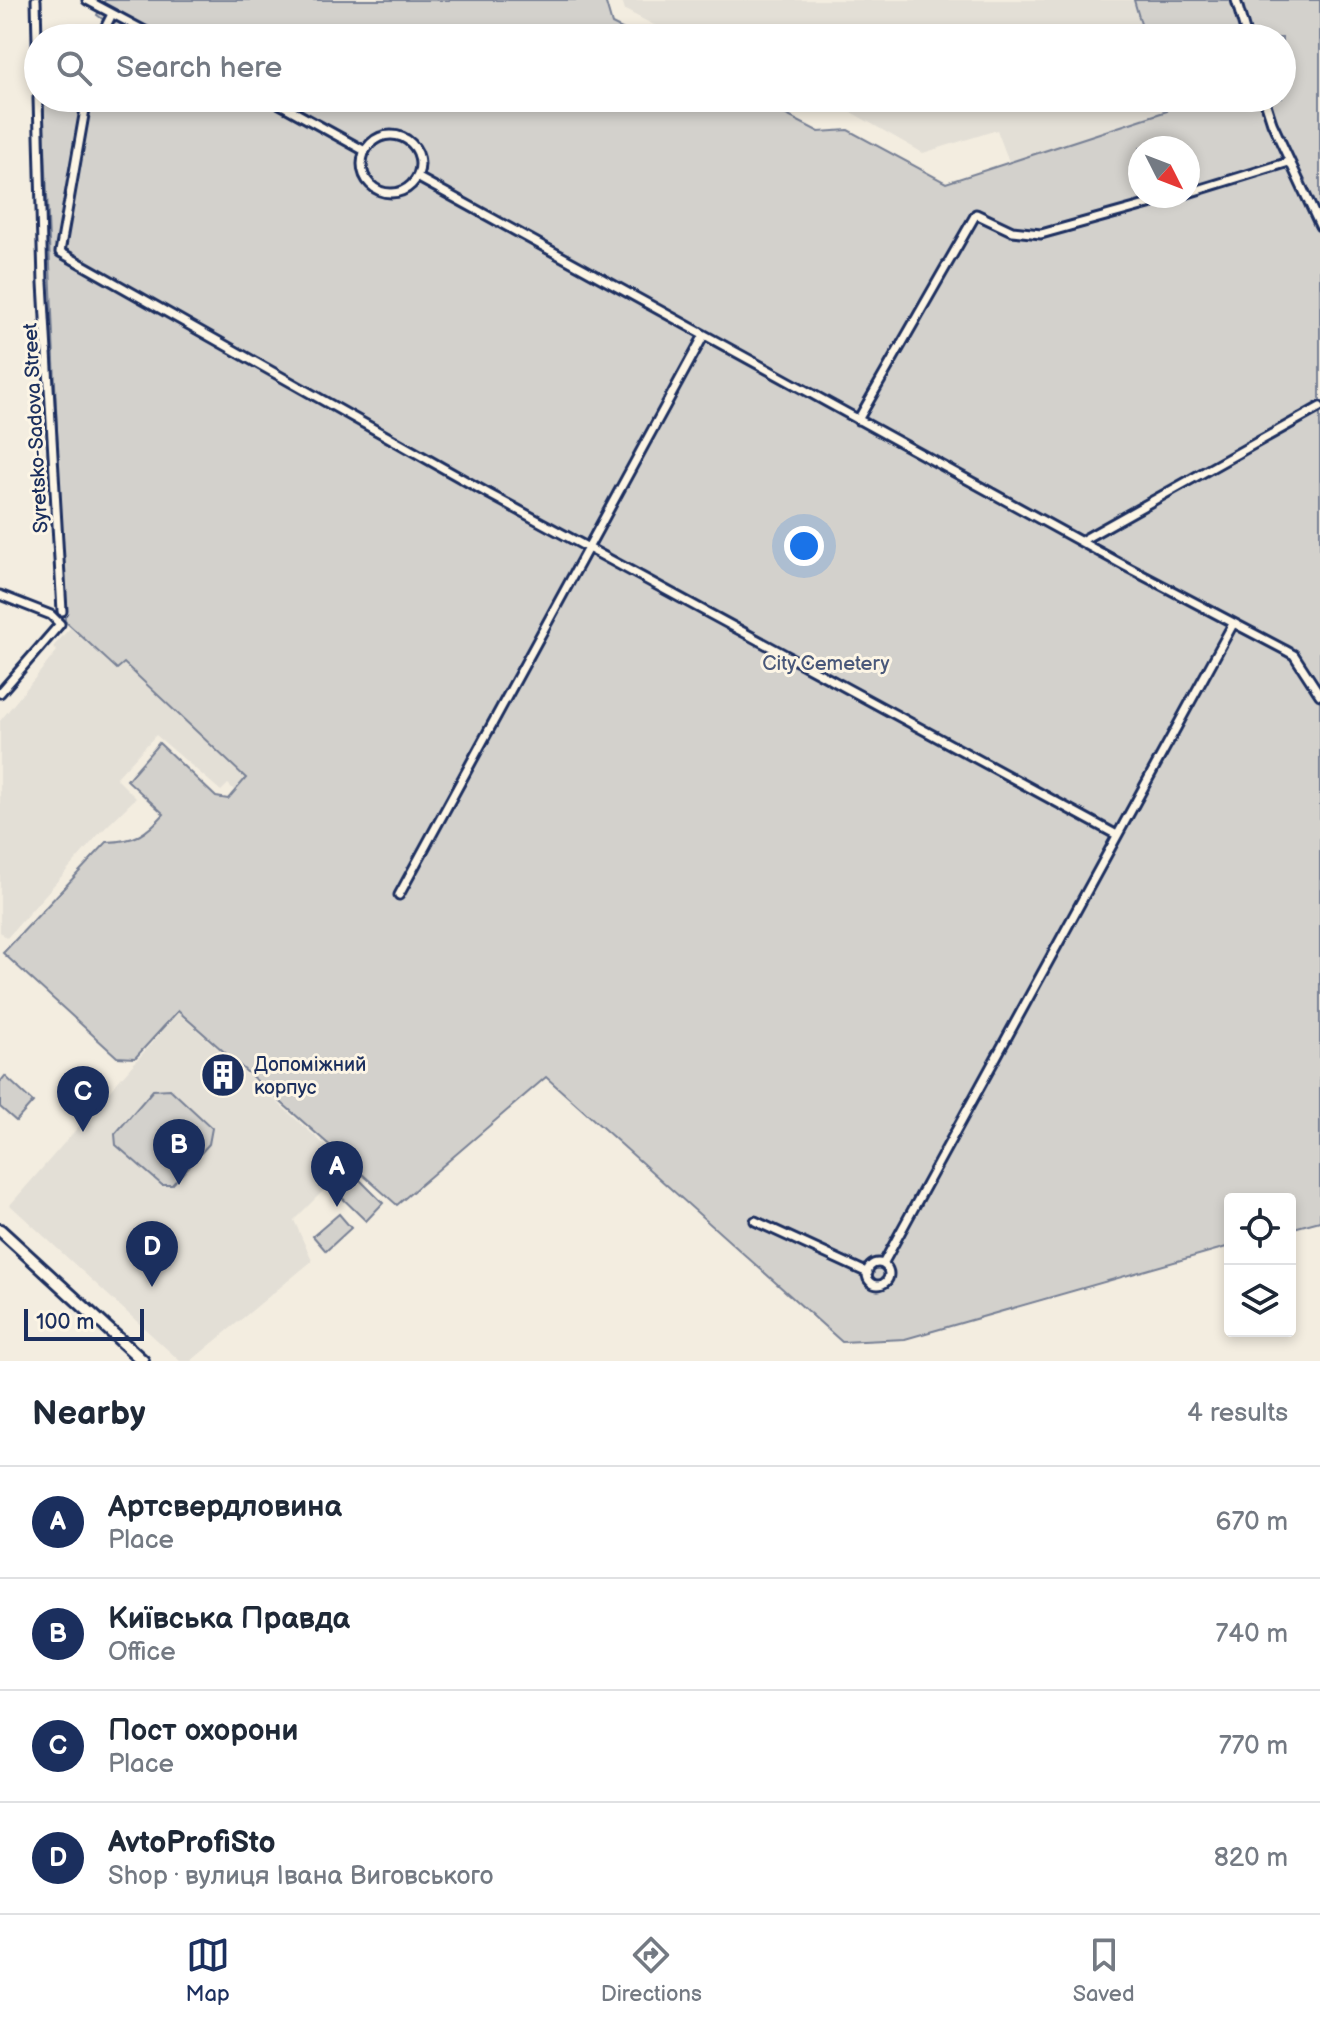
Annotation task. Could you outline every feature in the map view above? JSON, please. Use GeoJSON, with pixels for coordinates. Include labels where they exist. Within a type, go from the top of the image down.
{"type":"FeatureCollection","features":[{"type":"Feature","properties":{"kind":"main road"},"geometry":{"type":"LineString","coordinates":[[0,1230],[143,1361]]}},
{"type":"Feature","properties":{"kind":"street"},"geometry":{"type":"LineString","coordinates":[[36,0],[37,24]]}},
{"type":"Feature","properties":{"kind":"street"},"geometry":{"type":"LineString","coordinates":[[87,0],[131,24]]}},
{"type":"Feature","properties":{"kind":"street"},"geometry":{"type":"LineString","coordinates":[[1236,0],[1243,24]]}},
{"type":"Feature","properties":{"kind":"street"},"geometry":{"type":"LineString","coordinates":[[107,24],[112,14]]}},
{"type":"Feature","properties":{"kind":"street","name":"Syretsko-Sadova Street"},"geometry":{"type":"LineString","coordinates":[[38,112],[43,283],[62,611]]}},
{"type":"Feature","properties":{"kind":"street"},"geometry":{"type":"LineString","coordinates":[[85,112],[60,252],[590,548],[1117,835]]}},
{"type":"Feature","properties":{"kind":"street"},"geometry":{"type":"LineString","coordinates":[[294,112],[365,151]]}},
{"type":"Feature","properties":{"kind":"street"},"geometry":{"type":"LineString","coordinates":[[1269,112],[1289,162],[1320,226]]}},
{"type":"Feature","properties":{"kind":"street"},"geometry":{"type":"LineString","coordinates":[[384,136],[402,137],[416,149],[420,168],[417,177],[403,190],[384,192],[365,176],[365,151],[384,136]]}},
{"type":"Feature","properties":{"kind":"street"},"geometry":{"type":"LineString","coordinates":[[1200,189],[1289,162]]}},
{"type":"Feature","properties":{"kind":"street"},"geometry":{"type":"LineString","coordinates":[[417,177],[1294,655],[1320,695]]}},
{"type":"Feature","properties":{"kind":"street"},"geometry":{"type":"LineString","coordinates":[[858,420],[976,214],[1012,231],[1041,234],[1135,208]]}},
{"type":"Feature","properties":{"kind":"street"},"geometry":{"type":"LineString","coordinates":[[399,895],[704,335]]}},
{"type":"Feature","properties":{"kind":"street"},"geometry":{"type":"LineString","coordinates":[[1081,541],[1320,407]]}},
{"type":"Feature","properties":{"kind":"street"},"geometry":{"type":"LineString","coordinates":[[0,595],[51,615],[60,624],[0,693]]}},
{"type":"Feature","properties":{"kind":"street"},"geometry":{"type":"LineString","coordinates":[[883,1264],[1233,624]]}},
{"type":"Feature","properties":{"kind":"street"},"geometry":{"type":"LineString","coordinates":[[755,1221],[868,1273],[872,1282],[885,1282],[889,1273],[883,1264]]}},
{"type":"Feature","properties":{"kind":"street"},"geometry":{"type":"LineString","coordinates":[[868,1273],[873,1264],[883,1264]]}},
{"type":"Feature","properties":{"kind":"shaded area"},"geometry":{"type":"Polygon","coordinates":[[[622,0],[1134,0],[1141,24],[652,24],[625,10],[622,0]]]}},
{"type":"Feature","properties":{"kind":"shaded area"},"geometry":{"type":"Polygon","coordinates":[[[851,112],[1165,112],[1009,162],[997,130],[923,153],[851,112]]]}},
{"type":"Feature","properties":{"kind":"shaded area"},"geometry":{"type":"Polygon","coordinates":[[[70,628],[116,669],[123,662],[246,778],[235,791],[228,784],[221,791],[156,735],[116,778],[136,798],[99,834],[7,938],[0,932],[0,721],[57,651],[53,647],[70,628]]]}},
{"type":"Feature","properties":{"kind":"shaded area"},"geometry":{"type":"Polygon","coordinates":[[[178,1013],[348,1166],[294,1220],[312,1261],[191,1361],[180,1361],[10,1205],[178,1013]]]}},
{"type":"Feature","properties":{"kind":"green space"},"geometry":{"type":"Polygon","coordinates":[[[105,0],[605,0],[612,24],[102,24],[104,20],[97,15],[105,0]]]}},
{"type":"Feature","properties":{"kind":"green space","name":"City Cemetery"},"geometry":{"type":"Polygon","coordinates":[[[1134,0],[1320,0],[1320,1221],[1296,1227],[1296,1193],[1224,1193],[1224,1248],[905,1339],[842,1342],[546,1077],[397,1205],[178,1011],[135,1058],[117,1057],[3,953],[107,842],[139,836],[164,814],[127,780],[159,743],[216,797],[228,799],[246,778],[124,663],[117,669],[65,621],[44,112],[781,112],[819,132],[848,130],[946,183],[1164,112],[1296,112],[1296,24],[1141,24],[1134,0]]]}},
{"type":"Feature","properties":{"kind":"green space"},"geometry":{"type":"Polygon","coordinates":[[[5,1076],[33,1102],[16,1121],[0,1107],[0,1082],[5,1076]]]}},
{"type":"Feature","properties":{"kind":"green space"},"geometry":{"type":"Polygon","coordinates":[[[170,1089],[212,1128],[209,1144],[172,1185],[162,1185],[116,1145],[115,1134],[153,1090],[170,1089]]]}},
{"type":"Feature","properties":{"kind":"green space"},"geometry":{"type":"Polygon","coordinates":[[[348,1168],[383,1203],[366,1221],[330,1186],[348,1168]]]}},
{"type":"Feature","properties":{"kind":"green space"},"geometry":{"type":"Polygon","coordinates":[[[339,1214],[351,1228],[326,1251],[313,1236],[339,1214]]]}},
{"type":"Feature","properties":{"kind":"place","name":"Допоміжний корпус"},"geometry":{"type":"Point","coordinates":[223,1075]}},
{"type":"Feature","properties":{"kind":"place","name":"Пост охорони"},"geometry":{"type":"Point","coordinates":[83,1132]}},
{"type":"Feature","properties":{"kind":"place","name":"Київська Правда"},"geometry":{"type":"Point","coordinates":[179,1185]}},
{"type":"Feature","properties":{"kind":"place","name":"Артсвердловина"},"geometry":{"type":"Point","coordinates":[337,1207]}},
{"type":"Feature","properties":{"kind":"place","name":"AvtoProfiSto"},"geometry":{"type":"Point","coordinates":[152,1287]}}]}
